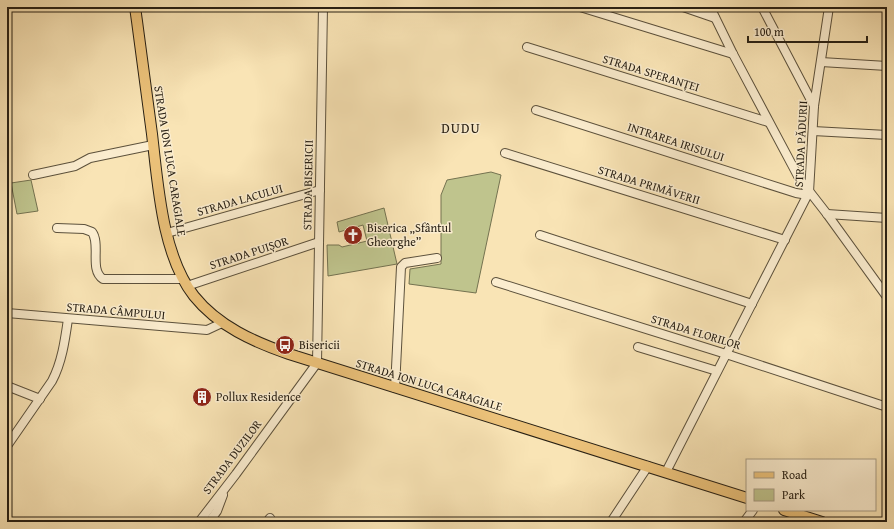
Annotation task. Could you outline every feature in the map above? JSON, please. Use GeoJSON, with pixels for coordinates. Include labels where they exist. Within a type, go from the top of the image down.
{"type":"FeatureCollection","features":[{"type":"Feature","properties":{"kind":"main road","name":"STRADA ION LUCA CARAGIALE"},"geometry":{"type":"LineString","coordinates":[[135,7],[153,145],[167,233],[175,261],[185,282],[204,307],[222,322],[263,344],[315,366],[395,388],[746,498]]}},
{"type":"Feature","properties":{"kind":"main road"},"geometry":{"type":"LineString","coordinates":[[787,511],[822,522]]}},
{"type":"Feature","properties":{"kind":"street","name":"STRADA BISERICII"},"geometry":{"type":"LineString","coordinates":[[315,366],[319,242],[323,7]]}},
{"type":"Feature","properties":{"kind":"street"},"geometry":{"type":"LineString","coordinates":[[580,7],[733,54]]}},
{"type":"Feature","properties":{"kind":"street"},"geometry":{"type":"LineString","coordinates":[[683,7],[715,18]]}},
{"type":"Feature","properties":{"kind":"street"},"geometry":{"type":"LineString","coordinates":[[666,472],[809,192],[799,178],[768,122],[710,7]]}},
{"type":"Feature","properties":{"kind":"street"},"geometry":{"type":"LineString","coordinates":[[762,7],[814,106]]}},
{"type":"Feature","properties":{"kind":"street","name":"STRADA PĂDURII"},"geometry":{"type":"LineString","coordinates":[[829,7],[814,106],[809,192],[827,214],[887,297]]}},
{"type":"Feature","properties":{"kind":"street","name":"STRADA SPERANȚEI"},"geometry":{"type":"LineString","coordinates":[[527,47],[768,122]]}},
{"type":"Feature","properties":{"kind":"street"},"geometry":{"type":"LineString","coordinates":[[821,62],[887,66]]}},
{"type":"Feature","properties":{"kind":"street","name":"INTRAREA IRISULUI"},"geometry":{"type":"LineString","coordinates":[[536,110],[796,193],[802,194],[809,192]]}},
{"type":"Feature","properties":{"kind":"street"},"geometry":{"type":"LineString","coordinates":[[812,131],[887,135]]}},
{"type":"Feature","properties":{"kind":"street"},"geometry":{"type":"LineString","coordinates":[[33,175],[75,166],[90,158],[153,145]]}},
{"type":"Feature","properties":{"kind":"street","name":"STRADA PRIMĂVERII"},"geometry":{"type":"LineString","coordinates":[[505,153],[785,240]]}},
{"type":"Feature","properties":{"kind":"street","name":"STRADA LACULUI"},"geometry":{"type":"LineString","coordinates":[[167,233],[320,190]]}},
{"type":"Feature","properties":{"kind":"street"},"geometry":{"type":"LineString","coordinates":[[827,214],[887,218]]}},
{"type":"Feature","properties":{"kind":"street","name":"STRADA PUIȘOR"},"geometry":{"type":"LineString","coordinates":[[57,228],[84,229],[95,235],[96,271],[103,279],[185,282],[319,242]]}},
{"type":"Feature","properties":{"kind":"street"},"geometry":{"type":"LineString","coordinates":[[540,235],[752,304]]}},
{"type":"Feature","properties":{"kind":"street"},"geometry":{"type":"LineString","coordinates":[[395,388],[401,267],[405,263],[437,258]]}},
{"type":"Feature","properties":{"kind":"street","name":"STRADA FLORILOR"},"geometry":{"type":"LineString","coordinates":[[496,282],[887,406]]}},
{"type":"Feature","properties":{"kind":"street","name":"STRADA CÂMPULUI"},"geometry":{"type":"LineString","coordinates":[[7,314],[207,330],[222,322]]}},
{"type":"Feature","properties":{"kind":"street"},"geometry":{"type":"LineString","coordinates":[[7,446],[52,381],[59,367],[68,319]]}},
{"type":"Feature","properties":{"kind":"street"},"geometry":{"type":"LineString","coordinates":[[638,347],[717,371]]}},
{"type":"Feature","properties":{"kind":"street","name":"STRADA DUZILOR"},"geometry":{"type":"LineString","coordinates":[[199,522],[315,366]]}},
{"type":"Feature","properties":{"kind":"street"},"geometry":{"type":"LineString","coordinates":[[7,386],[40,399]]}},
{"type":"Feature","properties":{"kind":"street"},"geometry":{"type":"LineString","coordinates":[[611,522],[648,466]]}},
{"type":"Feature","properties":{"kind":"street"},"geometry":{"type":"LineString","coordinates":[[209,522],[217,511],[226,487]]}},
{"type":"Feature","properties":{"kind":"street"},"geometry":{"type":"LineString","coordinates":[[744,522],[752,511]]}},
{"type":"Feature","properties":{"kind":"green space"},"geometry":{"type":"Polygon","coordinates":[[[491,172],[501,175],[476,293],[409,284],[410,269],[441,264],[441,195],[447,180],[491,172]]]}},
{"type":"Feature","properties":{"kind":"green space"},"geometry":{"type":"Polygon","coordinates":[[[31,180],[38,211],[17,214],[11,183],[31,180]]]}},
{"type":"Feature","properties":{"kind":"green space"},"geometry":{"type":"Polygon","coordinates":[[[384,208],[397,264],[328,276],[327,245],[339,245],[342,247],[367,241],[363,225],[339,232],[337,222],[384,208]]]}},
{"type":"Feature","properties":{"kind":"place","name":"Biserica „Sfântul Gheorghe”"},"geometry":{"type":"Point","coordinates":[353,235]}},
{"type":"Feature","properties":{"kind":"place","name":"Bisericii"},"geometry":{"type":"Point","coordinates":[285,345]}},
{"type":"Feature","properties":{"kind":"place","name":"Pollux Residence"},"geometry":{"type":"Point","coordinates":[202,397]}},
{"type":"Feature","properties":{"kind":"district","name":"DUDU"},"geometry":{"type":"Point","coordinates":[461,128]}}]}
